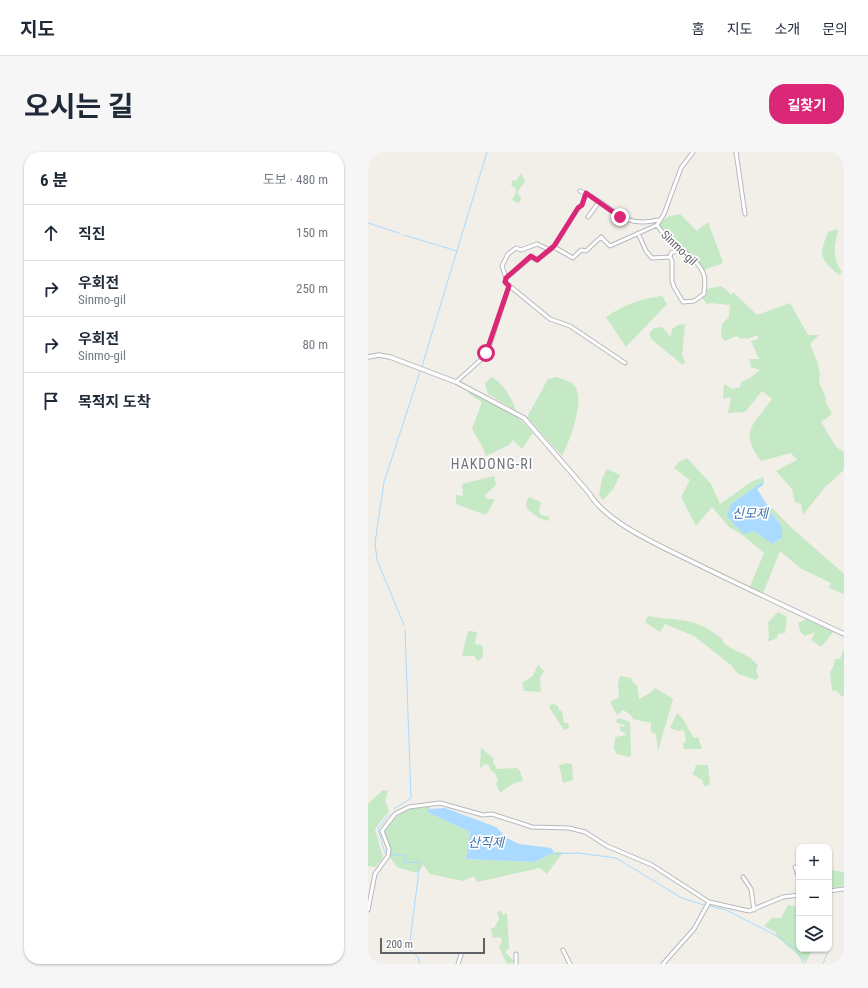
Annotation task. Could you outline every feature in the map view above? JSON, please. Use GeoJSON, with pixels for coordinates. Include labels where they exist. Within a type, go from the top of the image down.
{"type":"FeatureCollection","features":[{"type":"Feature","properties":{"kind":"street","name":"Sinmo-gil"},"geometry":{"type":"LineString","coordinates":[[638,233],[646,251],[652,258],[670,256],[672,261],[672,281],[683,302],[700,298],[704,294],[704,276],[689,256],[661,232],[657,224],[658,220],[664,214],[681,168],[693,152]]}},
{"type":"Feature","properties":{"kind":"street"},"geometry":{"type":"LineString","coordinates":[[736,152],[744,214]]}},
{"type":"Feature","properties":{"kind":"street","name":"Sinmo-gil"},"geometry":{"type":"LineString","coordinates":[[580,191],[586,193],[620,217],[642,223],[658,220]]}},
{"type":"Feature","properties":{"kind":"street"},"geometry":{"type":"LineString","coordinates":[[506,278],[531,256],[537,260],[554,246],[578,208],[582,205],[586,193]]}},
{"type":"Feature","properties":{"kind":"street"},"geometry":{"type":"LineString","coordinates":[[588,218],[599,202]]}},
{"type":"Feature","properties":{"kind":"street","name":"Sinmo-gil"},"geometry":{"type":"LineString","coordinates":[[554,246],[573,258],[581,250],[586,251],[600,237],[603,238],[610,246],[657,224]]}},
{"type":"Feature","properties":{"kind":"street"},"geometry":{"type":"LineString","coordinates":[[550,250],[537,244],[521,250],[516,248],[508,254],[502,266],[506,278],[505,282],[550,319],[570,326],[625,363]]}},
{"type":"Feature","properties":{"kind":"street"},"geometry":{"type":"LineString","coordinates":[[670,256],[680,249]]}},
{"type":"Feature","properties":{"kind":"street"},"geometry":{"type":"LineString","coordinates":[[456,382],[485,356],[509,286]]}},
{"type":"Feature","properties":{"kind":"street"},"geometry":{"type":"LineString","coordinates":[[368,357],[379,355],[390,357],[456,382],[524,418],[589,493],[595,504],[636,533],[747,589],[844,634]]}},
{"type":"Feature","properties":{"kind":"street"},"geometry":{"type":"LineString","coordinates":[[368,910],[375,874],[388,856],[389,850],[382,831],[395,814],[409,807],[440,803],[482,815],[492,814],[532,827],[569,828],[585,832],[607,846],[652,865],[709,902],[749,912],[783,897],[796,895]]}},
{"type":"Feature","properties":{"kind":"street"},"geometry":{"type":"LineString","coordinates":[[743,877],[751,889],[754,910]]}},
{"type":"Feature","properties":{"kind":"street"},"geometry":{"type":"LineString","coordinates":[[832,891],[844,889]]}},
{"type":"Feature","properties":{"kind":"street"},"geometry":{"type":"LineString","coordinates":[[663,964],[694,930],[709,902]]}},
{"type":"Feature","properties":{"kind":"street"},"geometry":{"type":"LineString","coordinates":[[563,950],[570,964]]}},
{"type":"Feature","properties":{"kind":"street"},"geometry":{"type":"LineString","coordinates":[[516,954],[516,964]]}},
{"type":"Feature","properties":{"kind":"street"},"geometry":{"type":"LineString","coordinates":[[458,964],[461,955]]}},
{"type":"Feature","properties":{"kind":"green space"},"geometry":{"type":"Polygon","coordinates":[[[521,173],[525,181],[518,191],[518,195],[521,196],[520,202],[517,203],[512,200],[516,193],[516,189],[511,185],[513,180],[516,181],[521,173]]]}},
{"type":"Feature","properties":{"kind":"green space"},"geometry":{"type":"Polygon","coordinates":[[[680,214],[697,231],[708,222],[723,262],[704,271],[663,231],[659,225],[661,222],[668,217],[680,214]]]}},
{"type":"Feature","properties":{"kind":"green space"},"geometry":{"type":"Polygon","coordinates":[[[837,229],[835,257],[842,272],[839,275],[824,260],[822,251],[828,232],[837,229]]]}},
{"type":"Feature","properties":{"kind":"green space"},"geometry":{"type":"Polygon","coordinates":[[[721,286],[732,295],[733,292],[757,315],[790,303],[808,335],[819,335],[810,344],[818,364],[820,375],[819,382],[826,398],[825,400],[832,414],[821,422],[836,447],[844,452],[844,470],[825,487],[803,515],[801,504],[795,502],[792,489],[776,471],[797,460],[791,453],[761,461],[750,442],[751,428],[772,399],[762,391],[745,412],[728,413],[731,397],[723,399],[724,384],[733,389],[740,387],[741,382],[750,378],[760,370],[751,367],[749,359],[759,359],[751,341],[758,339],[758,335],[747,339],[742,339],[736,336],[725,341],[721,336],[722,324],[729,317],[730,305],[707,304],[702,298],[707,289],[721,286]]]}},
{"type":"Feature","properties":{"kind":"green space"},"geometry":{"type":"Polygon","coordinates":[[[662,296],[667,304],[626,347],[606,317],[632,303],[662,296]]]}},
{"type":"Feature","properties":{"kind":"green space"},"geometry":{"type":"Polygon","coordinates":[[[685,324],[682,355],[685,362],[683,365],[652,340],[649,334],[654,328],[662,327],[671,337],[672,329],[678,325],[685,324]]]}},
{"type":"Feature","properties":{"kind":"green space"},"geometry":{"type":"Polygon","coordinates":[[[491,377],[499,382],[506,391],[516,411],[488,394],[485,384],[491,377]]]}},
{"type":"Feature","properties":{"kind":"green space"},"geometry":{"type":"Polygon","coordinates":[[[557,377],[574,385],[577,391],[578,400],[576,420],[562,456],[527,417],[548,379],[557,377]]]}},
{"type":"Feature","properties":{"kind":"green space"},"geometry":{"type":"Polygon","coordinates":[[[468,391],[473,391],[521,420],[527,426],[533,433],[522,449],[513,440],[509,445],[486,456],[472,429],[482,402],[469,394],[468,391]]]}},
{"type":"Feature","properties":{"kind":"green space"},"geometry":{"type":"Polygon","coordinates":[[[687,458],[711,484],[720,504],[751,482],[763,477],[764,481],[731,504],[730,519],[745,533],[754,531],[772,543],[780,540],[779,521],[768,510],[768,506],[772,508],[798,534],[844,574],[844,594],[829,588],[831,583],[800,568],[780,551],[763,593],[750,586],[764,553],[744,536],[729,527],[712,507],[696,526],[681,497],[690,480],[674,468],[679,462],[687,458]]]}},
{"type":"Feature","properties":{"kind":"green space"},"geometry":{"type":"Polygon","coordinates":[[[607,469],[620,475],[614,488],[603,500],[599,495],[602,479],[607,469]]]}},
{"type":"Feature","properties":{"kind":"green space"},"geometry":{"type":"Polygon","coordinates":[[[494,476],[496,485],[485,495],[487,499],[495,499],[486,515],[456,504],[456,495],[463,496],[462,484],[494,476]]]}},
{"type":"Feature","properties":{"kind":"green space"},"geometry":{"type":"Polygon","coordinates":[[[529,497],[541,502],[539,511],[541,515],[550,517],[548,521],[539,518],[527,509],[526,504],[529,497]]]}},
{"type":"Feature","properties":{"kind":"green space"},"geometry":{"type":"Polygon","coordinates":[[[778,612],[787,617],[785,633],[778,634],[777,638],[767,642],[769,637],[768,622],[778,612]]]}},
{"type":"Feature","properties":{"kind":"green space"},"geometry":{"type":"Polygon","coordinates":[[[648,616],[685,620],[701,625],[721,638],[729,647],[751,658],[758,666],[756,671],[759,677],[756,680],[738,674],[731,665],[694,636],[665,624],[660,632],[645,622],[648,616]]]}},
{"type":"Feature","properties":{"kind":"green space"},"geometry":{"type":"Polygon","coordinates":[[[806,619],[834,631],[821,647],[811,640],[815,632],[805,636],[801,633],[798,623],[806,619]]]}},
{"type":"Feature","properties":{"kind":"green space"},"geometry":{"type":"Polygon","coordinates":[[[468,631],[477,632],[475,644],[482,645],[482,658],[478,661],[474,656],[462,656],[468,631]]]}},
{"type":"Feature","properties":{"kind":"green space"},"geometry":{"type":"Polygon","coordinates":[[[844,648],[844,696],[842,697],[837,691],[832,690],[830,672],[834,665],[835,659],[840,659],[844,648]]]}},
{"type":"Feature","properties":{"kind":"green space"},"geometry":{"type":"Polygon","coordinates":[[[538,665],[544,671],[540,678],[541,692],[524,691],[522,683],[533,676],[538,665]]]}},
{"type":"Feature","properties":{"kind":"green space"},"geometry":{"type":"Polygon","coordinates":[[[620,676],[631,678],[634,684],[637,685],[639,699],[650,693],[655,688],[673,699],[658,751],[656,734],[651,732],[651,723],[633,719],[631,715],[623,710],[617,715],[610,702],[619,697],[618,685],[620,676]]]}},
{"type":"Feature","properties":{"kind":"green space"},"geometry":{"type":"Polygon","coordinates":[[[554,704],[558,706],[559,710],[562,711],[564,723],[568,723],[569,728],[564,730],[549,707],[550,705],[554,704]]]}},
{"type":"Feature","properties":{"kind":"green space"},"geometry":{"type":"Polygon","coordinates":[[[677,713],[684,721],[694,738],[698,737],[702,749],[684,749],[683,744],[686,741],[684,730],[678,731],[670,728],[677,713]]]}},
{"type":"Feature","properties":{"kind":"green space"},"geometry":{"type":"Polygon","coordinates":[[[619,718],[630,722],[630,757],[617,754],[614,749],[615,737],[627,735],[620,730],[620,726],[624,727],[625,725],[617,723],[616,720],[619,718]]]}},
{"type":"Feature","properties":{"kind":"green space"},"geometry":{"type":"Polygon","coordinates":[[[481,748],[494,759],[493,762],[497,769],[517,768],[520,771],[523,781],[514,783],[500,793],[496,784],[498,781],[495,773],[491,771],[489,765],[485,764],[480,768],[481,748]]]}},
{"type":"Feature","properties":{"kind":"green space"},"geometry":{"type":"Polygon","coordinates":[[[567,763],[572,764],[573,780],[563,783],[559,765],[567,763]]]}},
{"type":"Feature","properties":{"kind":"green space"},"geometry":{"type":"Polygon","coordinates":[[[696,765],[708,765],[710,785],[704,786],[702,780],[691,773],[694,772],[696,765]]]}},
{"type":"Feature","properties":{"kind":"green space"},"geometry":{"type":"Polygon","coordinates":[[[383,790],[388,791],[385,800],[389,811],[375,829],[383,858],[376,867],[368,866],[368,804],[383,790]]]}},
{"type":"Feature","properties":{"kind":"green space"},"geometry":{"type":"Polygon","coordinates":[[[430,806],[427,812],[470,832],[466,859],[535,862],[554,852],[563,852],[547,874],[540,868],[477,882],[474,876],[463,881],[430,874],[423,865],[417,873],[397,867],[389,856],[384,831],[393,820],[403,812],[430,806]]]}},
{"type":"Feature","properties":{"kind":"green space"},"geometry":{"type":"Polygon","coordinates":[[[832,870],[844,872],[844,886],[832,888],[832,870]]]}},
{"type":"Feature","properties":{"kind":"green space"},"geometry":{"type":"Polygon","coordinates":[[[788,905],[796,906],[796,952],[811,952],[806,962],[776,936],[777,933],[764,926],[772,918],[781,918],[788,905]]]}},
{"type":"Feature","properties":{"kind":"green space"},"geometry":{"type":"Polygon","coordinates":[[[501,911],[503,915],[507,913],[509,948],[505,952],[515,962],[507,964],[499,947],[502,941],[500,937],[493,938],[491,928],[494,928],[499,919],[497,912],[501,911]]]}},
{"type":"Feature","properties":{"kind":"water","name":"신모제"},"geometry":{"type":"Polygon","coordinates":[[[764,481],[763,485],[757,489],[768,506],[768,510],[777,519],[782,529],[782,538],[772,544],[754,531],[745,534],[727,516],[731,504],[764,481]]]}},
{"type":"Feature","properties":{"kind":"water","name":"산직제"},"geometry":{"type":"Polygon","coordinates":[[[430,806],[430,809],[445,808],[496,827],[507,838],[519,844],[551,848],[554,852],[535,862],[466,859],[470,832],[427,812],[430,806]]]}},
{"type":"Feature","properties":{"kind":"waterway"},"geometry":{"type":"LineString","coordinates":[[422,366],[487,152]]}},
{"type":"Feature","properties":{"kind":"waterway"},"geometry":{"type":"LineString","coordinates":[[368,223],[399,233]]}},
{"type":"Feature","properties":{"kind":"waterway"},"geometry":{"type":"LineString","coordinates":[[404,235],[457,251]]}},
{"type":"Feature","properties":{"kind":"waterway"},"geometry":{"type":"LineString","coordinates":[[404,625],[377,560],[375,543],[384,482],[420,372]]}},
{"type":"Feature","properties":{"kind":"waterway"},"geometry":{"type":"LineString","coordinates":[[394,809],[411,798],[405,630]]}},
{"type":"Feature","properties":{"kind":"waterway"},"geometry":{"type":"LineString","coordinates":[[385,853],[378,829],[390,813]]}},
{"type":"Feature","properties":{"kind":"waterway"},"geometry":{"type":"LineString","coordinates":[[551,854],[578,853],[616,858],[682,898],[704,905]]}},
{"type":"Feature","properties":{"kind":"waterway"},"geometry":{"type":"LineString","coordinates":[[391,855],[405,855],[404,863],[420,862],[409,949],[418,957],[420,964]]}},
{"type":"Feature","properties":{"kind":"waterway"},"geometry":{"type":"LineString","coordinates":[[710,906],[726,910],[781,938],[797,951],[804,964]]}},
{"type":"Feature","properties":{"kind":"waterway"},"geometry":{"type":"LineString","coordinates":[[823,964],[828,952]]}},
{"type":"Feature","properties":{"kind":"district","name":"HAKDONG-RI"},"geometry":{"type":"Point","coordinates":[492,464]}},
{"type":"Feature","properties":{"kind":"route"},"geometry":{"type":"LineString","coordinates":[[486,353],[489,348],[509,286],[505,282],[506,278],[520,264],[531,256],[537,260],[554,246],[578,208],[582,205],[586,193],[620,217]]}}]}
